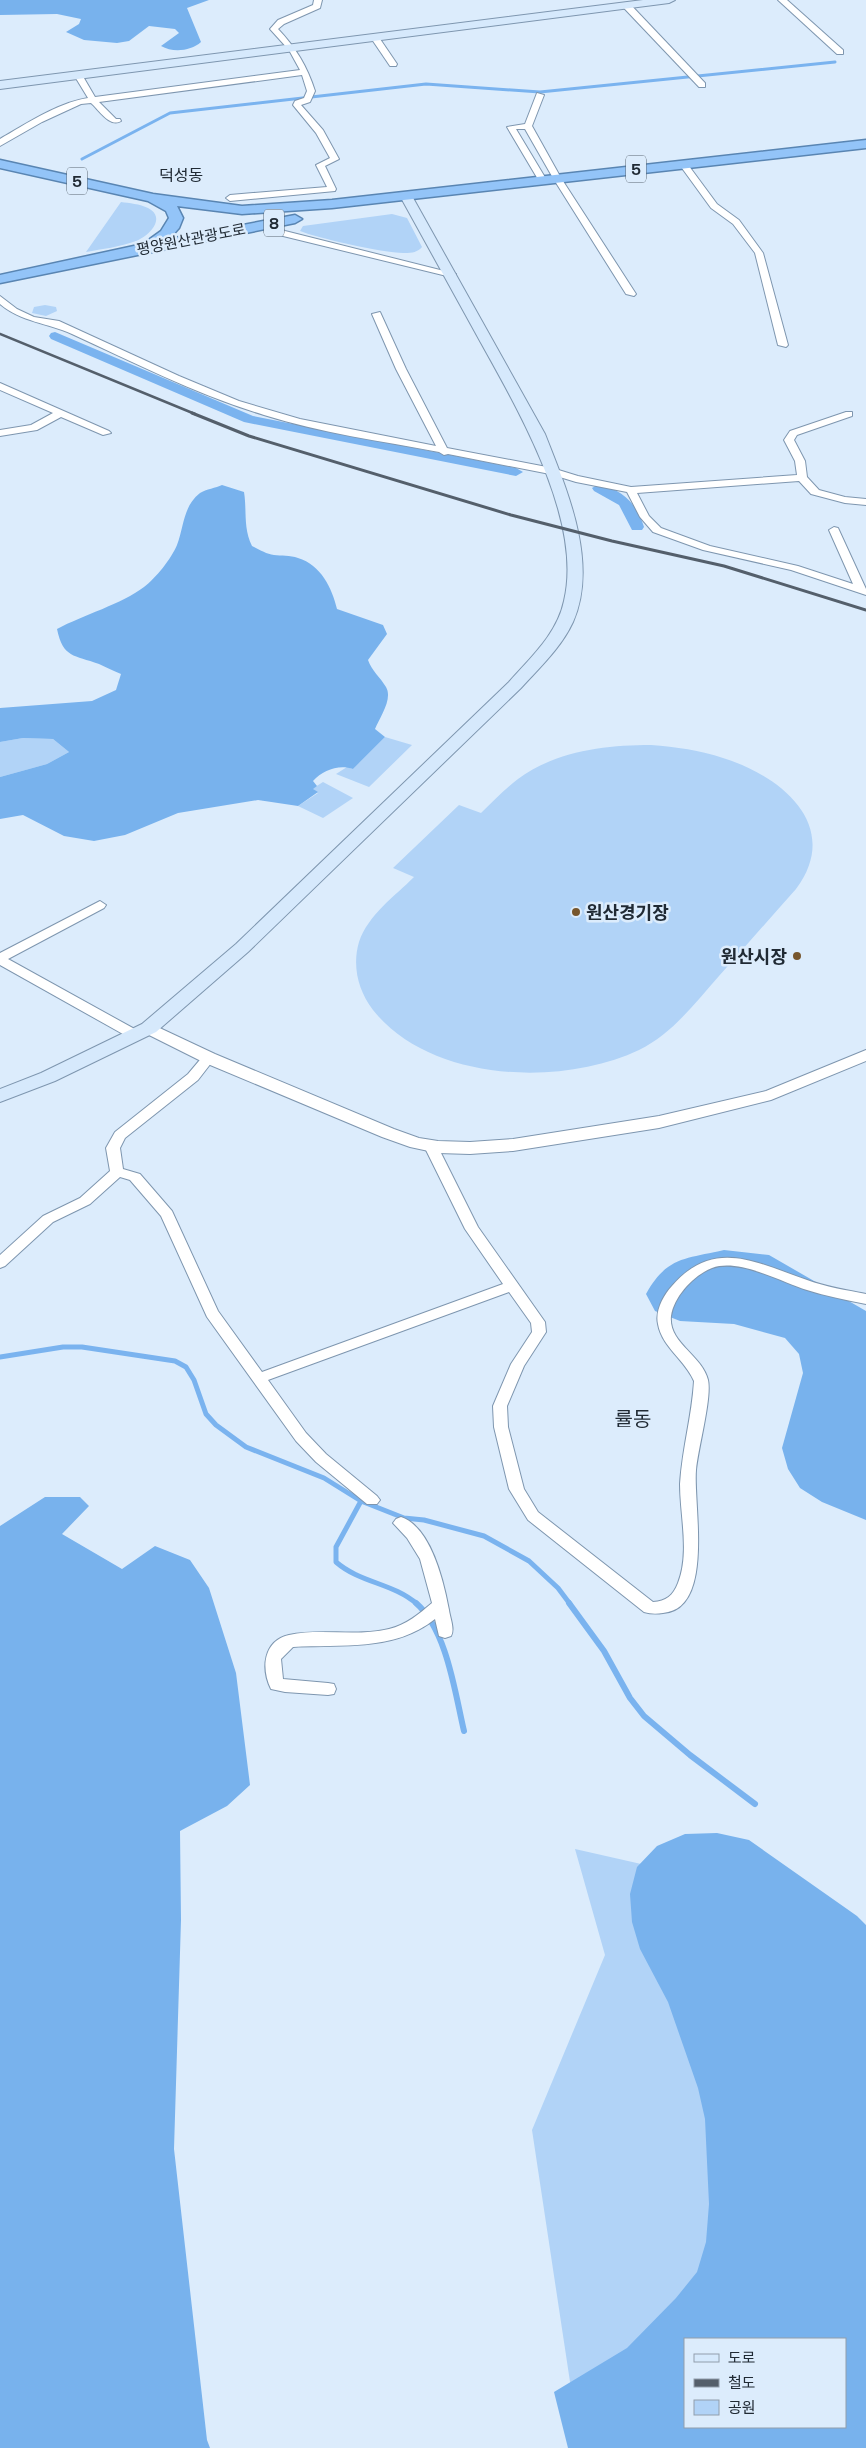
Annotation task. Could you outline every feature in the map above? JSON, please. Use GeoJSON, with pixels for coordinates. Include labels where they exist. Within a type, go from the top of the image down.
{"type":"FeatureCollection","features":[{"type":"Feature","properties":{"kind":"highway","name":"5"},"geometry":{"type":"LineString","coordinates":[[406,196],[542,179],[866,144]]}},
{"type":"Feature","properties":{"kind":"highway","name":"5"},"geometry":{"type":"LineString","coordinates":[[0,164],[153,198]]}},
{"type":"Feature","properties":{"kind":"highway"},"geometry":{"type":"LineString","coordinates":[[153,198],[206,208],[242,210],[332,204],[406,196]]}},
{"type":"Feature","properties":{"kind":"highway","name":"평양원산관광도로"},"geometry":{"type":"LineString","coordinates":[[0,279],[142,248],[362,208],[406,196]]}},
{"type":"Feature","properties":{"kind":"highway","name":"8"},"geometry":{"type":"LineString","coordinates":[[142,248],[166,237],[174,226],[176,218],[172,209],[153,198]]}},
{"type":"Feature","properties":{"kind":"main road"},"geometry":{"type":"LineString","coordinates":[[0,85],[669,0]]}},
{"type":"Feature","properties":{"kind":"main road"},"geometry":{"type":"LineString","coordinates":[[0,1096],[48,1077],[142,1031],[242,948],[515,686],[549,647],[565,623],[573,598],[576,578],[562,500],[552,471],[538,434],[451,274],[406,196]]}},
{"type":"Feature","properties":{"kind":"street"},"geometry":{"type":"LineString","coordinates":[[230,198],[332,189],[320,165],[335,159],[320,132],[297,105],[307,98],[311,91],[305,72],[292,48],[274,29],[281,22],[317,6],[318,0]]}},
{"type":"Feature","properties":{"kind":"street"},"geometry":{"type":"LineString","coordinates":[[782,0],[840,52]]}},
{"type":"Feature","properties":{"kind":"street"},"geometry":{"type":"LineString","coordinates":[[626,6],[696,79]]}},
{"type":"Feature","properties":{"kind":"street"},"geometry":{"type":"LineString","coordinates":[[375,38],[393,64]]}},
{"type":"Feature","properties":{"kind":"street"},"geometry":{"type":"LineString","coordinates":[[0,143],[66,106],[92,99],[305,72]]}},
{"type":"Feature","properties":{"kind":"street"},"geometry":{"type":"LineString","coordinates":[[78,75],[92,99],[114,121],[117,121]]}},
{"type":"Feature","properties":{"kind":"street"},"geometry":{"type":"LineString","coordinates":[[528,126],[540,95]]}},
{"type":"Feature","properties":{"kind":"street"},"geometry":{"type":"LineString","coordinates":[[528,126],[557,178],[631,294]]}},
{"type":"Feature","properties":{"kind":"street"},"geometry":{"type":"LineString","coordinates":[[528,126],[511,127],[542,179]]}},
{"type":"Feature","properties":{"kind":"street"},"geometry":{"type":"LineString","coordinates":[[683,164],[714,206],[736,222],[760,253],[783,345]]}},
{"type":"Feature","properties":{"kind":"street"},"geometry":{"type":"LineString","coordinates":[[264,225],[282,233],[451,274]]}},
{"type":"Feature","properties":{"kind":"street"},"geometry":{"type":"LineString","coordinates":[[0,300],[14,311],[32,319],[56,323],[198,389],[269,415],[444,452],[552,471],[576,479],[631,490],[802,478]]}},
{"type":"Feature","properties":{"kind":"street"},"geometry":{"type":"LineString","coordinates":[[377,314],[401,369],[444,452]]}},
{"type":"Feature","properties":{"kind":"street"},"geometry":{"type":"LineString","coordinates":[[0,386],[59,414],[106,433]]}},
{"type":"Feature","properties":{"kind":"street"},"geometry":{"type":"LineString","coordinates":[[0,433],[34,428],[59,414]]}},
{"type":"Feature","properties":{"kind":"street"},"geometry":{"type":"LineString","coordinates":[[848,414],[793,433],[789,440],[800,461],[802,478],[815,492],[827,496],[866,502]]}},
{"type":"Feature","properties":{"kind":"street"},"geometry":{"type":"LineString","coordinates":[[631,490],[645,517],[657,530],[707,548],[794,568],[864,591]]}},
{"type":"Feature","properties":{"kind":"street"},"geometry":{"type":"LineString","coordinates":[[834,530],[864,591]]}},
{"type":"Feature","properties":{"kind":"street"},"geometry":{"type":"LineString","coordinates":[[0,959],[100,905]]}},
{"type":"Feature","properties":{"kind":"street"},"geometry":{"type":"LineString","coordinates":[[0,959],[142,1031],[388,1133],[431,1146],[470,1148],[513,1145],[659,1122],[771,1095],[866,1055]]}},
{"type":"Feature","properties":{"kind":"street"},"geometry":{"type":"LineString","coordinates":[[117,1172],[113,1148],[120,1135],[193,1078],[209,1058]]}},
{"type":"Feature","properties":{"kind":"street"},"geometry":{"type":"LineString","coordinates":[[431,1146],[456,1201],[472,1229],[538,1322],[539,1332],[518,1364],[500,1406],[501,1427],[517,1489],[534,1516],[549,1530],[650,1608],[660,1609],[675,1603],[682,1595],[686,1584],[692,1544],[688,1484],[700,1396],[698,1371],[670,1338],[664,1324],[665,1309],[676,1290],[692,1274],[707,1264],[721,1261],[749,1267],[829,1292],[866,1299]]}},
{"type":"Feature","properties":{"kind":"street"},"geometry":{"type":"LineString","coordinates":[[0,1263],[48,1219],[85,1201],[117,1172]]}},
{"type":"Feature","properties":{"kind":"street"},"geometry":{"type":"LineString","coordinates":[[117,1172],[135,1177],[167,1214],[212,1313],[301,1437],[321,1458],[372,1500]]}},
{"type":"Feature","properties":{"kind":"street"},"geometry":{"type":"LineString","coordinates":[[260,1378],[359,1340],[511,1286]]}},
{"type":"Feature","properties":{"kind":"street"},"geometry":{"type":"LineString","coordinates":[[401,1523],[422,1544],[431,1566],[431,1613],[446,1632]]}},
{"type":"Feature","properties":{"kind":"street"},"geometry":{"type":"LineString","coordinates":[[328,1689],[278,1684],[272,1663],[274,1653],[280,1645],[290,1641],[381,1636],[397,1633],[431,1613]]}},
{"type":"Feature","properties":{"kind":"green space"},"geometry":{"type":"Polygon","coordinates":[[[121,202],[148,208],[153,212],[156,222],[151,231],[136,241],[86,252],[121,202]]]}},
{"type":"Feature","properties":{"kind":"green space"},"geometry":{"type":"Polygon","coordinates":[[[392,214],[407,218],[422,247],[420,249],[415,252],[396,253],[336,241],[300,231],[303,226],[392,214]]]}},
{"type":"Feature","properties":{"kind":"green space"},"geometry":{"type":"Polygon","coordinates":[[[45,305],[56,307],[57,311],[46,316],[32,313],[34,307],[45,305]]]}},
{"type":"Feature","properties":{"kind":"green space"},"geometry":{"type":"Polygon","coordinates":[[[385,737],[412,745],[369,787],[336,774],[347,767],[353,769],[385,737]]]}},
{"type":"Feature","properties":{"kind":"green space"},"geometry":{"type":"Polygon","coordinates":[[[23,738],[53,739],[69,752],[47,764],[0,777],[0,742],[23,738]]]}},
{"type":"Feature","properties":{"kind":"green space","name":"원산경기장"},"geometry":{"type":"Polygon","coordinates":[[[651,745],[688,749],[723,758],[745,766],[765,777],[784,791],[799,807],[809,825],[813,844],[809,866],[796,889],[692,1007],[672,1027],[639,1050],[608,1062],[573,1069],[536,1073],[498,1071],[462,1064],[428,1052],[398,1034],[373,1010],[360,986],[356,969],[357,951],[363,932],[383,906],[414,877],[393,868],[459,805],[481,813],[518,779],[548,762],[599,748],[651,745]]]}},
{"type":"Feature","properties":{"kind":"green space"},"geometry":{"type":"Polygon","coordinates":[[[323,782],[353,798],[323,818],[298,806],[318,793],[312,789],[323,782]]]}},
{"type":"Feature","properties":{"kind":"green space"},"geometry":{"type":"Polygon","coordinates":[[[575,1849],[725,1883],[848,2121],[866,2448],[580,2448],[532,2130],[605,1955],[575,1849]]]}},
{"type":"Feature","properties":{"kind":"shaded area"},"geometry":{"type":"Polygon","coordinates":[[[0,0],[209,0],[187,8],[201,42],[187,49],[171,50],[161,46],[179,33],[175,29],[149,26],[129,41],[117,43],[84,40],[66,32],[79,24],[81,19],[57,14],[0,15],[0,0]]]}},
{"type":"Feature","properties":{"kind":"shaded area"},"geometry":{"type":"Polygon","coordinates":[[[222,485],[244,492],[246,526],[252,546],[265,553],[292,556],[306,561],[319,572],[329,585],[337,609],[383,625],[387,634],[368,660],[388,692],[385,708],[375,729],[385,737],[353,769],[342,767],[332,769],[317,777],[313,781],[317,786],[313,789],[318,792],[298,806],[258,800],[178,813],[125,835],[94,841],[64,836],[23,815],[0,819],[0,777],[47,764],[69,752],[53,739],[23,738],[0,742],[0,708],[92,701],[116,690],[121,674],[71,654],[63,645],[57,629],[125,599],[149,583],[163,568],[177,545],[187,510],[194,498],[202,492],[222,485]]]}},
{"type":"Feature","properties":{"kind":"shaded area"},"geometry":{"type":"Polygon","coordinates":[[[724,1250],[769,1255],[866,1311],[866,1520],[822,1502],[800,1488],[788,1469],[782,1448],[803,1373],[799,1354],[785,1338],[734,1324],[680,1321],[655,1311],[646,1294],[662,1272],[670,1266],[688,1258],[724,1250]]]}},
{"type":"Feature","properties":{"kind":"shaded area"},"geometry":{"type":"Polygon","coordinates":[[[45,1497],[80,1497],[89,1506],[62,1534],[122,1569],[155,1546],[190,1560],[209,1588],[236,1673],[250,1785],[227,1806],[180,1831],[181,1920],[174,2149],[207,2440],[210,2448],[0,2448],[0,1526],[45,1497]]]}},
{"type":"Feature","properties":{"kind":"shaded area"},"geometry":{"type":"Polygon","coordinates":[[[717,1833],[749,1840],[857,1916],[866,1925],[866,2448],[568,2448],[554,2392],[627,2348],[676,2298],[697,2272],[706,2242],[709,2204],[705,2119],[698,2088],[668,2002],[640,1949],[632,1922],[630,1894],[637,1867],[657,1846],[685,1834],[717,1833]]]}},
{"type":"Feature","properties":{"kind":"waterway"},"geometry":{"type":"LineString","coordinates":[[82,159],[170,113],[426,84],[540,92],[835,62]]}},
{"type":"Feature","properties":{"kind":"waterway"},"geometry":{"type":"LineString","coordinates":[[55,336],[249,419],[516,472]]}},
{"type":"Feature","properties":{"kind":"waterway"},"geometry":{"type":"LineString","coordinates":[[599,488],[619,498],[628,506],[637,527]]}},
{"type":"Feature","properties":{"kind":"waterway"},"geometry":{"type":"LineString","coordinates":[[0,1357],[63,1347],[82,1347],[175,1361],[186,1367],[194,1380],[206,1414],[216,1425],[246,1447],[324,1478],[361,1501]]}},
{"type":"Feature","properties":{"kind":"waterway"},"geometry":{"type":"LineString","coordinates":[[361,1501],[404,1518],[424,1520],[484,1536],[529,1561],[558,1588],[570,1604]]}},
{"type":"Feature","properties":{"kind":"waterway"},"geometry":{"type":"LineString","coordinates":[[361,1501],[336,1547],[336,1562],[345,1569],[398,1592],[417,1604]]}},
{"type":"Feature","properties":{"kind":"waterway"},"geometry":{"type":"LineString","coordinates":[[569,1603],[604,1651],[630,1698],[644,1716],[690,1755],[755,1804]]}},
{"type":"Feature","properties":{"kind":"waterway"},"geometry":{"type":"LineString","coordinates":[[417,1604],[427,1615],[442,1645],[453,1681],[464,1731]]}},
{"type":"Feature","properties":{"kind":"railway"},"geometry":{"type":"LineString","coordinates":[[0,334],[195,414]]}},
{"type":"Feature","properties":{"kind":"railway"},"geometry":{"type":"LineString","coordinates":[[192,413],[249,436],[511,515],[612,541],[724,566],[866,610]]}},
{"type":"Feature","properties":{"kind":"place","name":"원산경기장"},"geometry":{"type":"Point","coordinates":[576,912]}},
{"type":"Feature","properties":{"kind":"place","name":"원산시장"},"geometry":{"type":"Point","coordinates":[797,956]}},
{"type":"Feature","properties":{"kind":"district","name":"덕성동"},"geometry":{"type":"Point","coordinates":[181,175]}},
{"type":"Feature","properties":{"kind":"district","name":"률동"},"geometry":{"type":"Point","coordinates":[633,1419]}}]}
